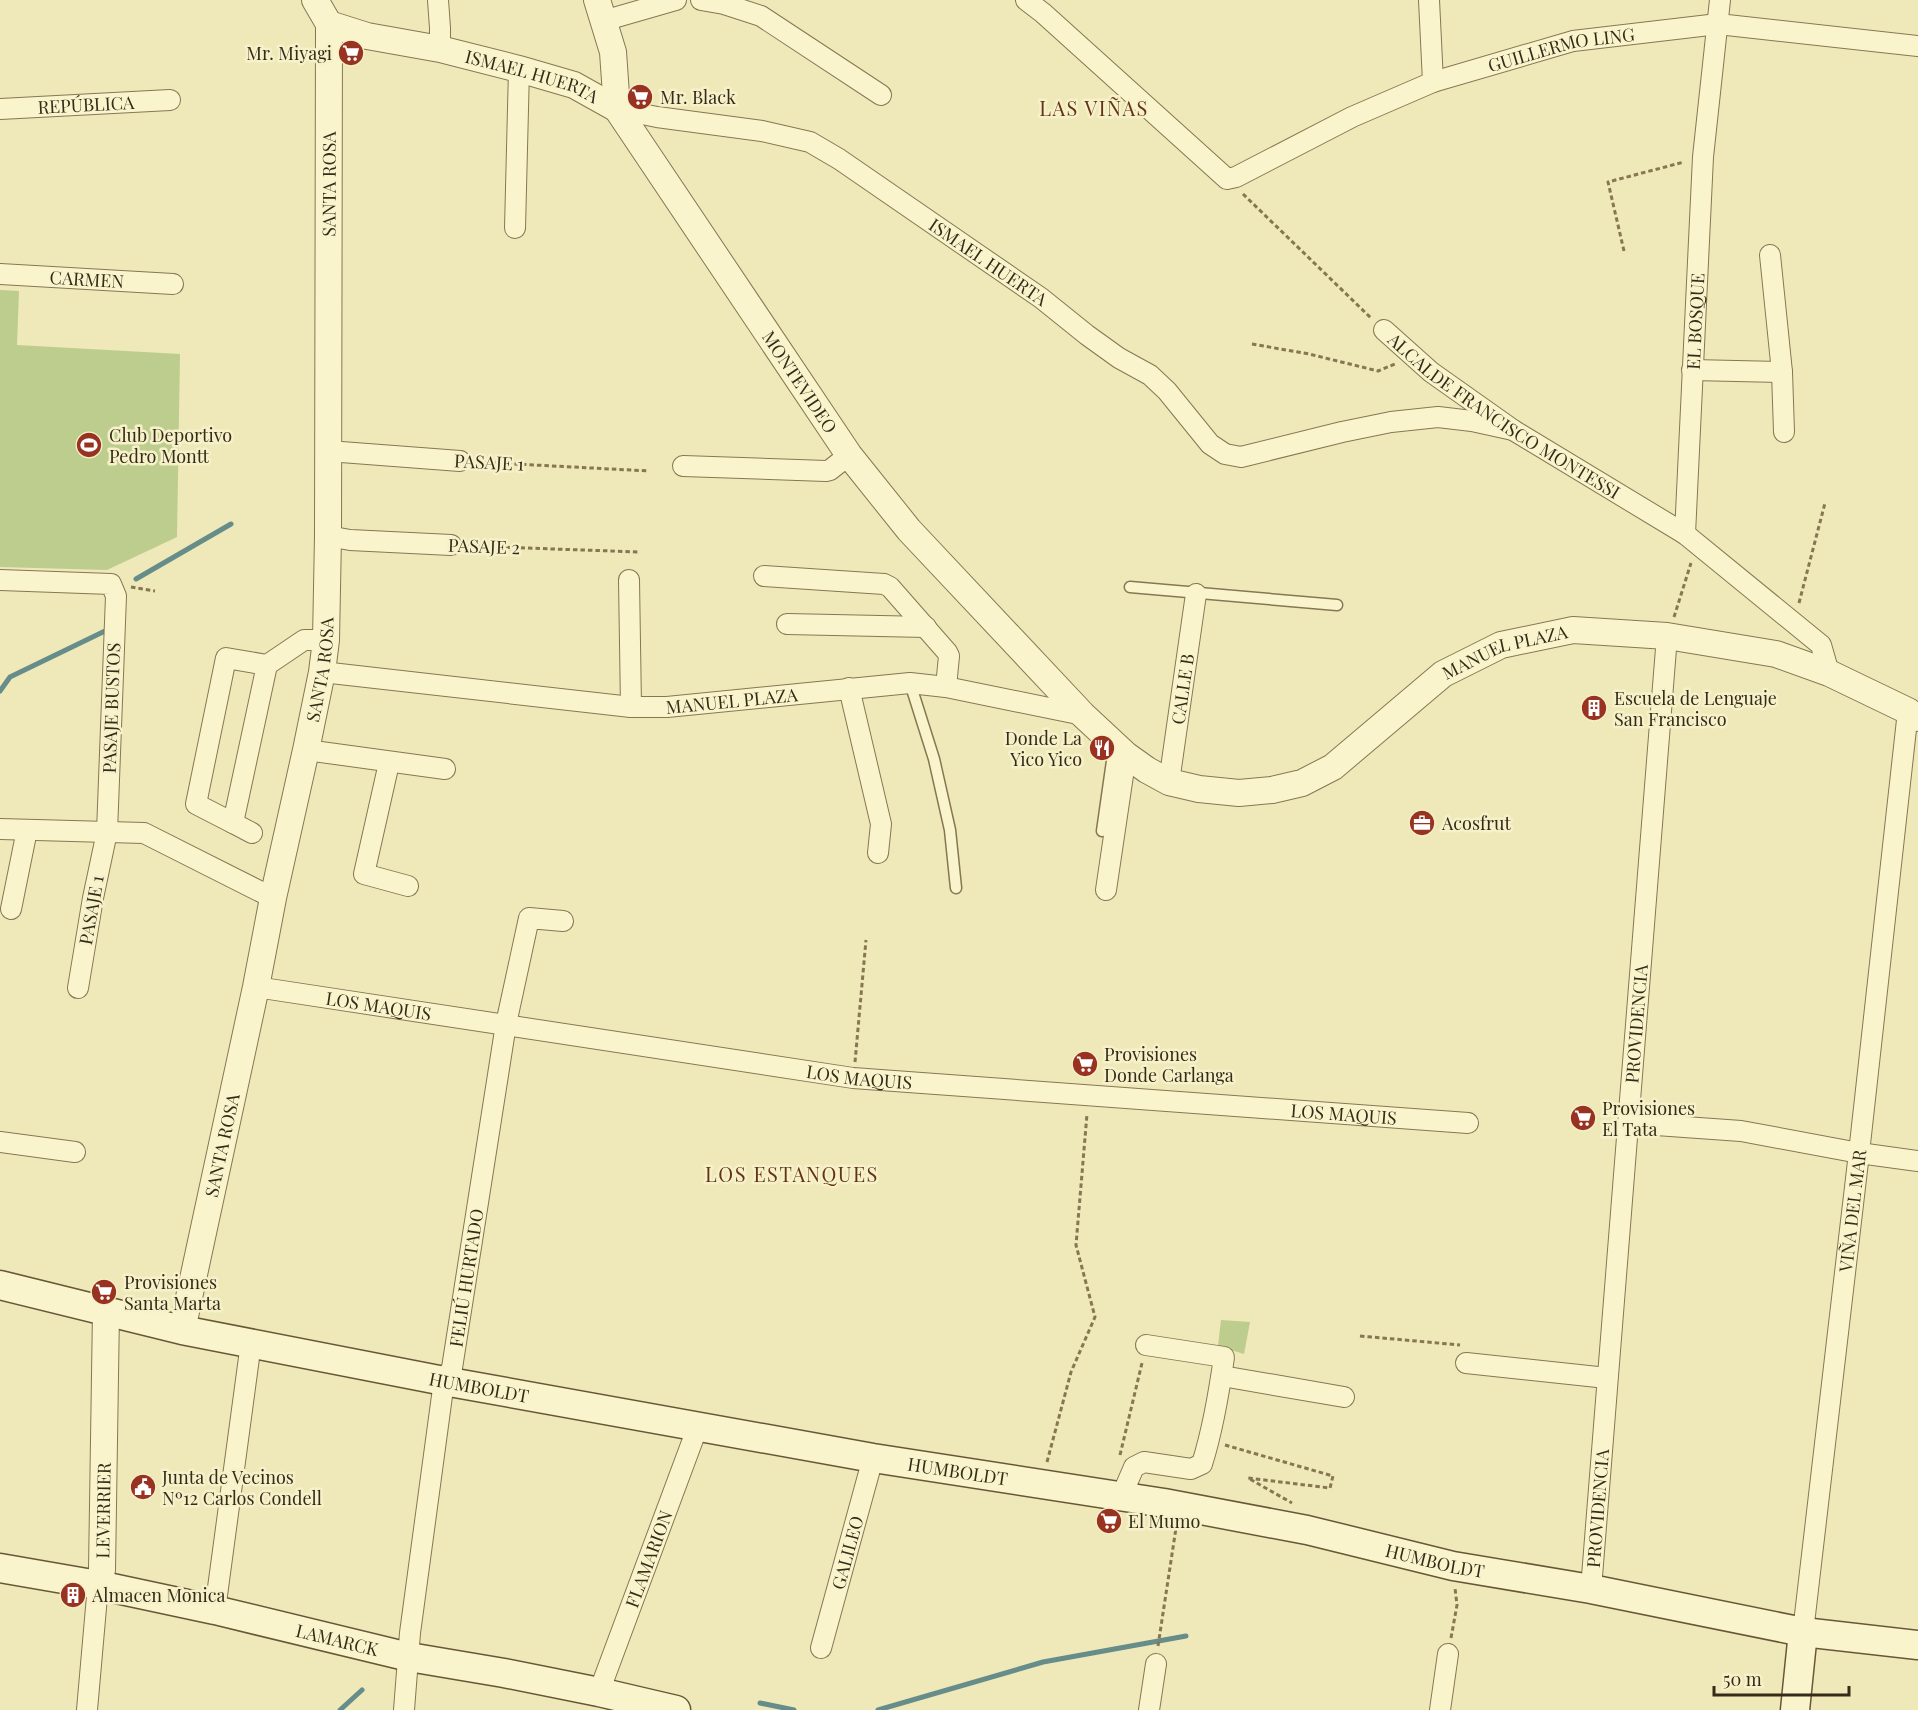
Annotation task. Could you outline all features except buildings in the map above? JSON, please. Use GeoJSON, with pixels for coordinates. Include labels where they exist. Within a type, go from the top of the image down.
{"type":"FeatureCollection","features":[{"type":"Feature","properties":{"kind":"main road","name":"HUMBOLDT"},"geometry":{"type":"LineString","coordinates":[[0,1286],[182,1330],[444,1381],[873,1458],[1164,1503],[1307,1530],[1453,1566],[1591,1589],[1803,1632],[1918,1644]]}},
{"type":"Feature","properties":{"kind":"main road","name":"LAMARCK"},"geometry":{"type":"LineString","coordinates":[[0,1568],[98,1585],[214,1610],[409,1657],[504,1673],[676,1710]]}},
{"type":"Feature","properties":{"kind":"main road","name":"VIÑA DEL MAR"},"geometry":{"type":"LineString","coordinates":[[1795,1710],[1803,1632]]}},
{"type":"Feature","properties":{"kind":"street"},"geometry":{"type":"LineString","coordinates":[[315,0],[329,24]]}},
{"type":"Feature","properties":{"kind":"street","name":"ISMAEL HUERTA"},"geometry":{"type":"LineString","coordinates":[[438,0],[440,49]]}},
{"type":"Feature","properties":{"kind":"street"},"geometry":{"type":"LineString","coordinates":[[616,109],[613,52],[600,11],[676,0]]}},
{"type":"Feature","properties":{"kind":"street"},"geometry":{"type":"LineString","coordinates":[[701,0],[724,4],[761,16],[881,95]]}},
{"type":"Feature","properties":{"kind":"street"},"geometry":{"type":"LineString","coordinates":[[1026,0],[1227,179]]}},
{"type":"Feature","properties":{"kind":"street"},"geometry":{"type":"LineString","coordinates":[[1429,0],[1433,82]]}},
{"type":"Feature","properties":{"kind":"street","name":"EL BOSQUE"},"geometry":{"type":"LineString","coordinates":[[1685,534],[1703,157],[1720,0]]}},
{"type":"Feature","properties":{"kind":"street","name":"ISMAEL HUERTA"},"geometry":{"type":"LineString","coordinates":[[329,24],[367,36],[440,49],[574,85],[616,109],[657,117],[762,131],[810,142],[839,159],[1041,298],[1119,358],[1150,375],[1167,391],[1210,444],[1226,454],[1241,457],[1391,422],[1438,417],[1472,421],[1513,430]]}},
{"type":"Feature","properties":{"kind":"street","name":"SANTA ROSA"},"geometry":{"type":"LineString","coordinates":[[182,1330],[306,750],[326,640],[329,24]]}},
{"type":"Feature","properties":{"kind":"street","name":"GUILLERMO LING"},"geometry":{"type":"LineString","coordinates":[[1227,179],[1236,177],[1352,117],[1433,82],[1573,41],[1718,24],[1918,46]]}},
{"type":"Feature","properties":{"kind":"street"},"geometry":{"type":"LineString","coordinates":[[515,228],[519,69]]}},
{"type":"Feature","properties":{"kind":"street","name":"REPÚBLICA"},"geometry":{"type":"LineString","coordinates":[[0,109],[170,100]]}},
{"type":"Feature","properties":{"kind":"street","name":"MONTEVIDEO"},"geometry":{"type":"LineString","coordinates":[[616,109],[849,455],[909,530],[1083,715]]}},
{"type":"Feature","properties":{"kind":"street"},"geometry":{"type":"LineString","coordinates":[[1770,255],[1782,372],[1784,432]]}},
{"type":"Feature","properties":{"kind":"street","name":"CARMEN"},"geometry":{"type":"LineString","coordinates":[[0,274],[173,284]]}},
{"type":"Feature","properties":{"kind":"street","name":"ALCALDE FRANCISCO MONTESSI"},"geometry":{"type":"LineString","coordinates":[[1384,330],[1431,372],[1513,430],[1685,534],[1821,645],[1829,673]]}},
{"type":"Feature","properties":{"kind":"street"},"geometry":{"type":"LineString","coordinates":[[1692,370],[1782,372]]}},
{"type":"Feature","properties":{"kind":"street","name":"PASAJE 1"},"geometry":{"type":"LineString","coordinates":[[328,452],[460,461]]}},
{"type":"Feature","properties":{"kind":"street"},"geometry":{"type":"LineString","coordinates":[[683,466],[826,471],[849,455]]}},
{"type":"Feature","properties":{"kind":"street","name":"PASAJE 2"},"geometry":{"type":"LineString","coordinates":[[328,536],[350,540],[451,545]]}},
{"type":"Feature","properties":{"kind":"street"},"geometry":{"type":"LineString","coordinates":[[764,576],[884,584],[894,591],[947,652],[949,656],[946,687]]}},
{"type":"Feature","properties":{"kind":"street","name":"PASAJE BUSTOS"},"geometry":{"type":"LineString","coordinates":[[0,580],[111,584],[116,596],[107,832]]}},
{"type":"Feature","properties":{"kind":"street"},"geometry":{"type":"LineString","coordinates":[[629,580],[631,707]]}},
{"type":"Feature","properties":{"kind":"street","name":"CALLE B"},"geometry":{"type":"LineString","coordinates":[[1169,782],[1196,594]]}},
{"type":"Feature","properties":{"kind":"street"},"geometry":{"type":"LineString","coordinates":[[787,624],[926,627]]}},
{"type":"Feature","properties":{"kind":"street","name":"MANUEL PLAZA"},"geometry":{"type":"LineString","coordinates":[[322,672],[631,707],[667,707],[910,683],[946,687],[1083,715],[1120,749],[1147,770],[1169,782],[1199,789],[1239,793],[1272,790],[1302,783],[1333,767],[1443,674],[1501,645],[1573,630],[1667,636],[1776,654],[1829,673],[1913,714]]}},
{"type":"Feature","properties":{"kind":"street","name":"PROVIDENCIA"},"geometry":{"type":"LineString","coordinates":[[1591,1589],[1667,636]]}},
{"type":"Feature","properties":{"kind":"street"},"geometry":{"type":"LineString","coordinates":[[252,833],[196,804],[226,658],[267,665],[304,640],[326,640]]}},
{"type":"Feature","properties":{"kind":"street"},"geometry":{"type":"LineString","coordinates":[[233,823],[267,665]]}},
{"type":"Feature","properties":{"kind":"street"},"geometry":{"type":"LineString","coordinates":[[849,688],[881,824],[878,854]]}},
{"type":"Feature","properties":{"kind":"street","name":"VIÑA DEL MAR"},"geometry":{"type":"LineString","coordinates":[[1803,1632],[1913,714]]}},
{"type":"Feature","properties":{"kind":"street"},"geometry":{"type":"LineString","coordinates":[[1106,890],[1120,749]]}},
{"type":"Feature","properties":{"kind":"street"},"geometry":{"type":"LineString","coordinates":[[306,750],[445,769]]}},
{"type":"Feature","properties":{"kind":"street"},"geometry":{"type":"LineString","coordinates":[[389,763],[364,874],[408,886]]}},
{"type":"Feature","properties":{"kind":"street"},"geometry":{"type":"LineString","coordinates":[[0,829],[144,833],[273,898]]}},
{"type":"Feature","properties":{"kind":"street"},"geometry":{"type":"LineString","coordinates":[[10,909],[27,830]]}},
{"type":"Feature","properties":{"kind":"street","name":"PASAJE 1"},"geometry":{"type":"LineString","coordinates":[[78,988],[107,832]]}},
{"type":"Feature","properties":{"kind":"street","name":"FELIÚ HURTADO"},"geometry":{"type":"LineString","coordinates":[[404,1710],[411,1622],[444,1381],[452,1368],[506,1024],[529,918],[562,921]]}},
{"type":"Feature","properties":{"kind":"street","name":"LOS MAQUIS"},"geometry":{"type":"LineString","coordinates":[[256,987],[853,1078],[1468,1123]]}},
{"type":"Feature","properties":{"kind":"street"},"geometry":{"type":"LineString","coordinates":[[1628,1123],[1741,1131],[1859,1153],[1918,1161]]}},
{"type":"Feature","properties":{"kind":"street"},"geometry":{"type":"LineString","coordinates":[[0,1142],[75,1152]]}},
{"type":"Feature","properties":{"kind":"street","name":"LEVERRIER"},"geometry":{"type":"LineString","coordinates":[[87,1710],[98,1585],[102,1570],[106,1311]]}},
{"type":"Feature","properties":{"kind":"street"},"geometry":{"type":"LineString","coordinates":[[214,1610],[251,1343]]}},
{"type":"Feature","properties":{"kind":"street"},"geometry":{"type":"LineString","coordinates":[[1146,1345],[1344,1397]]}},
{"type":"Feature","properties":{"kind":"street"},"geometry":{"type":"LineString","coordinates":[[1466,1363],[1607,1378]]}},
{"type":"Feature","properties":{"kind":"street"},"geometry":{"type":"LineString","coordinates":[[1116,1496],[1134,1467],[1144,1462],[1191,1469],[1202,1464],[1210,1441],[1223,1366]]}},
{"type":"Feature","properties":{"kind":"street","name":"FLAMARION"},"geometry":{"type":"LineString","coordinates":[[599,1692],[698,1426]]}},
{"type":"Feature","properties":{"kind":"street","name":"GALILEO"},"geometry":{"type":"LineString","coordinates":[[821,1648],[873,1458]]}},
{"type":"Feature","properties":{"kind":"street"},"geometry":{"type":"LineString","coordinates":[[1440,1710],[1448,1654]]}},
{"type":"Feature","properties":{"kind":"street"},"geometry":{"type":"LineString","coordinates":[[1149,1710],[1156,1664]]}},
{"type":"Feature","properties":{"kind":"lane"},"geometry":{"type":"LineString","coordinates":[[1130,587],[1337,606]]}},
{"type":"Feature","properties":{"kind":"lane"},"geometry":{"type":"LineString","coordinates":[[910,683],[934,759],[950,830],[956,888]]}},
{"type":"Feature","properties":{"kind":"lane"},"geometry":{"type":"LineString","coordinates":[[1102,831],[1120,749]]}},
{"type":"Feature","properties":{"kind":"path"},"geometry":{"type":"LineString","coordinates":[[1624,251],[1608,182],[1703,157]]}},
{"type":"Feature","properties":{"kind":"path","name":"ALCALDE FRANCISCO MONTESSI"},"geometry":{"type":"LineString","coordinates":[[1227,179],[1384,330]]}},
{"type":"Feature","properties":{"kind":"path"},"geometry":{"type":"LineString","coordinates":[[1252,344],[1309,354],[1378,371],[1414,357]]}},
{"type":"Feature","properties":{"kind":"path","name":"PASAJE 1"},"geometry":{"type":"LineString","coordinates":[[460,461],[649,471]]}},
{"type":"Feature","properties":{"kind":"path"},"geometry":{"type":"LineString","coordinates":[[1794,622],[1825,502]]}},
{"type":"Feature","properties":{"kind":"path"},"geometry":{"type":"LineString","coordinates":[[1667,636],[1694,555],[1685,534]]}},
{"type":"Feature","properties":{"kind":"path","name":"PASAJE 2"},"geometry":{"type":"LineString","coordinates":[[451,545],[640,552]]}},
{"type":"Feature","properties":{"kind":"path"},"geometry":{"type":"LineString","coordinates":[[853,1078],[866,940]]}},
{"type":"Feature","properties":{"kind":"path"},"geometry":{"type":"LineString","coordinates":[[1041,1484],[1071,1372],[1095,1317],[1076,1245],[1089,1094]]}},
{"type":"Feature","properties":{"kind":"path"},"geometry":{"type":"LineString","coordinates":[[1360,1336],[1467,1346],[1466,1363]]}},
{"type":"Feature","properties":{"kind":"path"},"geometry":{"type":"LineString","coordinates":[[1116,1496],[1146,1345]]}},
{"type":"Feature","properties":{"kind":"path"},"geometry":{"type":"LineString","coordinates":[[1210,1441],[1333,1476],[1330,1488],[1248,1478],[1310,1513],[1307,1530]]}},
{"type":"Feature","properties":{"kind":"path"},"geometry":{"type":"LineString","coordinates":[[1156,1664],[1177,1522]]}},
{"type":"Feature","properties":{"kind":"path"},"geometry":{"type":"LineString","coordinates":[[1448,1654],[1457,1605],[1453,1566]]}},
{"type":"Feature","properties":{"kind":"green space","name":"Club Deportivo Pedro Montt"},"geometry":{"type":"Polygon","coordinates":[[[0,290],[19,291],[17,345],[180,354],[177,537],[107,570],[0,567],[0,290]]]}},
{"type":"Feature","properties":{"kind":"green space"},"geometry":{"type":"Polygon","coordinates":[[[1221,1320],[1250,1322],[1244,1354],[1218,1346],[1221,1320]]]}},
{"type":"Feature","properties":{"kind":"waterway"},"geometry":{"type":"LineString","coordinates":[[136,579],[231,524]]}},
{"type":"Feature","properties":{"kind":"waterway"},"geometry":{"type":"LineString","coordinates":[[0,691],[10,677],[105,631]]}},
{"type":"Feature","properties":{"kind":"waterway"},"geometry":{"type":"LineString","coordinates":[[878,1710],[1043,1662],[1186,1636]]}},
{"type":"Feature","properties":{"kind":"waterway"},"geometry":{"type":"LineString","coordinates":[[340,1710],[362,1690]]}},
{"type":"Feature","properties":{"kind":"waterway"},"geometry":{"type":"LineString","coordinates":[[760,1703],[794,1710]]}},
{"type":"Feature","properties":{"kind":"place","name":"Mr. Miyagi"},"geometry":{"type":"Point","coordinates":[351,53]}},
{"type":"Feature","properties":{"kind":"place","name":"Mr. Black"},"geometry":{"type":"Point","coordinates":[640,97]}},
{"type":"Feature","properties":{"kind":"place","name":"Club Deportivo Pedro Montt"},"geometry":{"type":"Point","coordinates":[89,445]}},
{"type":"Feature","properties":{"kind":"place","name":"Escuela de Lenguaje San Francisco"},"geometry":{"type":"Point","coordinates":[1594,708]}},
{"type":"Feature","properties":{"kind":"place","name":"Donde La Yico Yico"},"geometry":{"type":"Point","coordinates":[1102,748]}},
{"type":"Feature","properties":{"kind":"place","name":"Acosfrut"},"geometry":{"type":"Point","coordinates":[1422,823]}},
{"type":"Feature","properties":{"kind":"place","name":"Provisiones Donde Carlanga"},"geometry":{"type":"Point","coordinates":[1085,1064]}},
{"type":"Feature","properties":{"kind":"place","name":"Provisiones El Tata"},"geometry":{"type":"Point","coordinates":[1583,1118]}},
{"type":"Feature","properties":{"kind":"place","name":"Provisiones Santa Marta"},"geometry":{"type":"Point","coordinates":[104,1292]}},
{"type":"Feature","properties":{"kind":"place","name":"Junta de Vecinos Nº12 Carlos Condell"},"geometry":{"type":"Point","coordinates":[143,1487]}},
{"type":"Feature","properties":{"kind":"place","name":"El Mumo"},"geometry":{"type":"Point","coordinates":[1109,1521]}},
{"type":"Feature","properties":{"kind":"place","name":"Almacen Monica"},"geometry":{"type":"Point","coordinates":[73,1595]}},
{"type":"Feature","properties":{"kind":"district","name":"LAS VIÑAS"},"geometry":{"type":"Point","coordinates":[1094,107]}},
{"type":"Feature","properties":{"kind":"district","name":"LOS ESTANQUES"},"geometry":{"type":"Point","coordinates":[792,1173]}}]}
